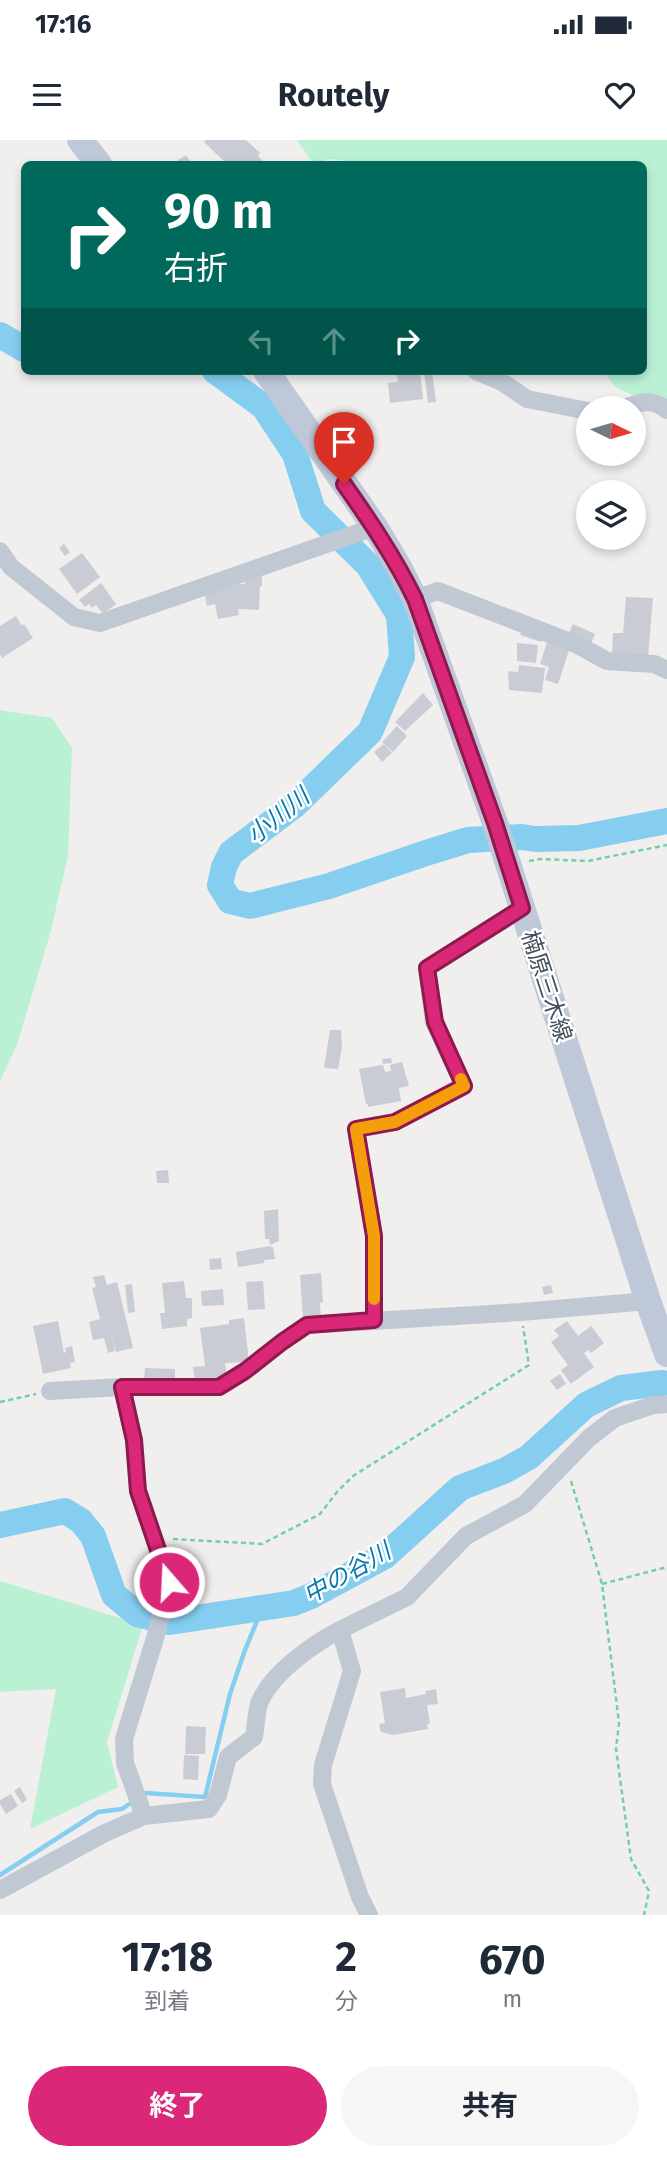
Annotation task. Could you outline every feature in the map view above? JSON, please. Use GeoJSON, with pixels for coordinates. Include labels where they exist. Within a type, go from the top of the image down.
{"type":"FeatureCollection","features":[{"type":"Feature","properties":{"kind":"main road"},"geometry":{"type":"LineString","coordinates":[[80,140],[97,161]]}},
{"type":"Feature","properties":{"kind":"main road","name":"楠原三木線"},"geometry":{"type":"LineString","coordinates":[[272,375],[365,531],[400,569],[415,599],[495,823],[667,1354]]}},
{"type":"Feature","properties":{"kind":"street"},"geometry":{"type":"LineString","coordinates":[[485,375],[502,382],[527,399],[576,409]]}},
{"type":"Feature","properties":{"kind":"street"},"geometry":{"type":"LineString","coordinates":[[646,402],[658,403],[667,410]]}},
{"type":"Feature","properties":{"kind":"street"},"geometry":{"type":"LineString","coordinates":[[0,551],[11,567],[74,617],[100,623],[365,531]]}},
{"type":"Feature","properties":{"kind":"street"},"geometry":{"type":"LineString","coordinates":[[415,599],[438,591],[579,645],[607,661],[654,664],[667,670]]}},
{"type":"Feature","properties":{"kind":"street"},"geometry":{"type":"LineString","coordinates":[[374,1320],[374,1236],[356,1129],[395,1122],[464,1086],[435,1022],[427,968],[522,908]]}},
{"type":"Feature","properties":{"kind":"street"},"geometry":{"type":"LineString","coordinates":[[50,1391],[122,1387],[219,1387],[307,1325],[648,1301]]}},
{"type":"Feature","properties":{"kind":"street"},"geometry":{"type":"LineString","coordinates":[[122,1387],[134,1440],[138,1491],[169,1582],[156,1635],[124,1739],[125,1763],[142,1813]]}},
{"type":"Feature","properties":{"kind":"street"},"geometry":{"type":"LineString","coordinates":[[0,1890],[142,1813],[209,1809],[218,1796],[229,1757],[254,1737],[260,1704],[272,1680],[323,1639],[407,1597],[466,1536],[525,1504],[589,1438],[615,1418],[653,1405],[667,1404]]}},
{"type":"Feature","properties":{"kind":"street"},"geometry":{"type":"LineString","coordinates":[[340,1630],[352,1671],[323,1765],[322,1784],[360,1897],[369,1915]]}},
{"type":"Feature","properties":{"kind":"path"},"geometry":{"type":"LineString","coordinates":[[509,865],[541,859],[588,861],[667,845]]}},
{"type":"Feature","properties":{"kind":"path"},"geometry":{"type":"LineString","coordinates":[[153,1538],[262,1544],[320,1514],[353,1476],[528,1365],[521,1312]]}},
{"type":"Feature","properties":{"kind":"path"},"geometry":{"type":"LineString","coordinates":[[0,1402],[50,1391]]}},
{"type":"Feature","properties":{"kind":"path"},"geometry":{"type":"LineString","coordinates":[[565,1461],[603,1584],[619,1723],[615,1749],[631,1859],[649,1891],[644,1915]]}},
{"type":"Feature","properties":{"kind":"path"},"geometry":{"type":"LineString","coordinates":[[603,1584],[667,1567]]}},
{"type":"Feature","properties":{"kind":"green space"},"geometry":{"type":"Polygon","coordinates":[[[297,140],[667,140],[667,411],[646,401],[646,396],[634,396],[615,387],[607,375],[647,375],[647,161],[312,161],[297,140]]]}},
{"type":"Feature","properties":{"kind":"green space"},"geometry":{"type":"Polygon","coordinates":[[[0,710],[52,718],[72,748],[68,856],[50,934],[17,1045],[0,1081],[0,710]]]}},
{"type":"Feature","properties":{"kind":"green space"},"geometry":{"type":"Polygon","coordinates":[[[0,1581],[143,1625],[107,1742],[118,1787],[30,1829],[56,1689],[0,1692],[0,1581]]]}},
{"type":"Feature","properties":{"kind":"building"},"geometry":{"type":"Polygon","coordinates":[[[246,140],[260,153],[258,156],[263,161],[224,161],[204,142],[246,140]]]}},
{"type":"Feature","properties":{"kind":"building"},"geometry":{"type":"Polygon","coordinates":[[[186,155],[190,161],[177,161],[186,155]]]}},
{"type":"Feature","properties":{"kind":"building"},"geometry":{"type":"Polygon","coordinates":[[[397,375],[420,375],[423,399],[390,403],[388,383],[398,382],[397,375]]]}},
{"type":"Feature","properties":{"kind":"building"},"geometry":{"type":"Polygon","coordinates":[[[424,375],[433,375],[436,402],[428,403],[424,375]]]}},
{"type":"Feature","properties":{"kind":"building"},"geometry":{"type":"Polygon","coordinates":[[[64,544],[70,552],[65,556],[59,548],[64,544]]]}},
{"type":"Feature","properties":{"kind":"building"},"geometry":{"type":"Polygon","coordinates":[[[82,553],[100,577],[77,594],[59,569],[82,553]]]}},
{"type":"Feature","properties":{"kind":"building"},"geometry":{"type":"Polygon","coordinates":[[[262,576],[259,610],[238,609],[239,615],[218,619],[215,604],[207,606],[205,594],[234,584],[245,584],[245,578],[262,576]]]}},
{"type":"Feature","properties":{"kind":"building"},"geometry":{"type":"Polygon","coordinates":[[[101,583],[116,604],[103,614],[96,605],[92,608],[89,604],[85,607],[79,600],[101,583]]]}},
{"type":"Feature","properties":{"kind":"building"},"geometry":{"type":"Polygon","coordinates":[[[626,597],[653,598],[648,657],[612,654],[613,633],[623,633],[626,597]]]}},
{"type":"Feature","properties":{"kind":"building"},"geometry":{"type":"Polygon","coordinates":[[[16,616],[33,638],[2,658],[0,626],[16,616]]]}},
{"type":"Feature","properties":{"kind":"building"},"geometry":{"type":"Polygon","coordinates":[[[573,624],[595,634],[591,643],[568,635],[573,624]]]}},
{"type":"Feature","properties":{"kind":"building"},"geometry":{"type":"Polygon","coordinates":[[[522,630],[543,637],[541,642],[520,635],[522,630]]]}},
{"type":"Feature","properties":{"kind":"building"},"geometry":{"type":"Polygon","coordinates":[[[517,643],[538,645],[536,663],[517,661],[517,643]]]}},
{"type":"Feature","properties":{"kind":"building"},"geometry":{"type":"Polygon","coordinates":[[[547,643],[569,650],[558,684],[545,680],[549,667],[540,664],[547,643]]]}},
{"type":"Feature","properties":{"kind":"building"},"geometry":{"type":"Polygon","coordinates":[[[519,665],[545,668],[542,693],[509,690],[508,671],[518,672],[519,665]]]}},
{"type":"Feature","properties":{"kind":"building"},"geometry":{"type":"Polygon","coordinates":[[[423,693],[433,705],[405,731],[395,722],[423,693]]]}},
{"type":"Feature","properties":{"kind":"building"},"geometry":{"type":"Polygon","coordinates":[[[397,726],[407,736],[393,752],[382,742],[397,726]]]}},
{"type":"Feature","properties":{"kind":"building"},"geometry":{"type":"Polygon","coordinates":[[[384,744],[392,753],[382,762],[374,752],[384,744]]]}},
{"type":"Feature","properties":{"kind":"building"},"geometry":{"type":"Polygon","coordinates":[[[330,1030],[341,1030],[342,1047],[338,1069],[324,1068],[330,1030]]]}},
{"type":"Feature","properties":{"kind":"building"},"geometry":{"type":"Polygon","coordinates":[[[391,1058],[392,1063],[383,1064],[382,1059],[391,1058]]]}},
{"type":"Feature","properties":{"kind":"building"},"geometry":{"type":"Polygon","coordinates":[[[402,1062],[409,1086],[399,1088],[401,1101],[368,1107],[359,1069],[383,1065],[385,1072],[391,1071],[390,1065],[402,1062]]]}},
{"type":"Feature","properties":{"kind":"building"},"geometry":{"type":"Polygon","coordinates":[[[168,1170],[169,1183],[157,1183],[156,1171],[168,1170]]]}},
{"type":"Feature","properties":{"kind":"building"},"geometry":{"type":"Polygon","coordinates":[[[278,1209],[279,1241],[270,1245],[269,1239],[265,1239],[264,1211],[278,1209]]]}},
{"type":"Feature","properties":{"kind":"building"},"geometry":{"type":"Polygon","coordinates":[[[273,1247],[275,1259],[238,1267],[236,1252],[273,1247]]]}},
{"type":"Feature","properties":{"kind":"building"},"geometry":{"type":"Polygon","coordinates":[[[221,1258],[222,1269],[210,1270],[209,1259],[221,1258]]]}},
{"type":"Feature","properties":{"kind":"building"},"geometry":{"type":"Polygon","coordinates":[[[321,1273],[321,1317],[303,1319],[300,1275],[321,1273]]]}},
{"type":"Feature","properties":{"kind":"building"},"geometry":{"type":"Polygon","coordinates":[[[104,1275],[107,1285],[117,1282],[133,1348],[116,1352],[112,1336],[115,1351],[108,1353],[104,1338],[93,1340],[89,1322],[100,1319],[92,1288],[96,1287],[93,1277],[104,1275]]]}},
{"type":"Feature","properties":{"kind":"building"},"geometry":{"type":"Polygon","coordinates":[[[184,1281],[186,1298],[192,1298],[192,1318],[187,1319],[187,1326],[162,1329],[160,1313],[165,1313],[162,1283],[184,1281]]]}},
{"type":"Feature","properties":{"kind":"building"},"geometry":{"type":"Polygon","coordinates":[[[263,1281],[265,1309],[248,1310],[246,1282],[263,1281]]]}},
{"type":"Feature","properties":{"kind":"building"},"geometry":{"type":"Polygon","coordinates":[[[132,1284],[135,1312],[128,1313],[125,1285],[132,1284]]]}},
{"type":"Feature","properties":{"kind":"building"},"geometry":{"type":"Polygon","coordinates":[[[551,1285],[553,1293],[544,1295],[542,1287],[551,1285]]]}},
{"type":"Feature","properties":{"kind":"building"},"geometry":{"type":"Polygon","coordinates":[[[223,1289],[224,1305],[202,1306],[201,1291],[223,1289]]]}},
{"type":"Feature","properties":{"kind":"building"},"geometry":{"type":"Polygon","coordinates":[[[244,1318],[249,1362],[225,1363],[227,1378],[195,1382],[193,1367],[205,1366],[200,1328],[229,1324],[229,1320],[244,1318]]]}},
{"type":"Feature","properties":{"kind":"building"},"geometry":{"type":"Polygon","coordinates":[[[58,1321],[64,1353],[65,1348],[72,1346],[75,1362],[70,1363],[71,1368],[43,1374],[33,1326],[58,1321]]]}},
{"type":"Feature","properties":{"kind":"building"},"geometry":{"type":"Polygon","coordinates":[[[567,1321],[578,1336],[591,1326],[604,1343],[591,1353],[588,1350],[584,1353],[594,1367],[571,1384],[561,1370],[568,1365],[551,1342],[559,1336],[554,1330],[567,1321]]]}},
{"type":"Feature","properties":{"kind":"building"},"geometry":{"type":"Polygon","coordinates":[[[145,1368],[175,1369],[175,1381],[144,1380],[145,1368]]]}},
{"type":"Feature","properties":{"kind":"building"},"geometry":{"type":"Polygon","coordinates":[[[560,1374],[566,1384],[557,1390],[550,1381],[560,1374]]]}},
{"type":"Feature","properties":{"kind":"building"},"geometry":{"type":"Polygon","coordinates":[[[405,1688],[406,1698],[436,1689],[438,1704],[427,1705],[430,1724],[427,1724],[428,1729],[393,1735],[381,1732],[379,1724],[385,1723],[380,1692],[405,1688]]]}},
{"type":"Feature","properties":{"kind":"building"},"geometry":{"type":"Polygon","coordinates":[[[186,1726],[206,1727],[205,1754],[185,1754],[186,1726]]]}},
{"type":"Feature","properties":{"kind":"building"},"geometry":{"type":"Polygon","coordinates":[[[184,1755],[199,1756],[198,1780],[183,1779],[184,1755]]]}},
{"type":"Feature","properties":{"kind":"building"},"geometry":{"type":"Polygon","coordinates":[[[20,1787],[27,1800],[22,1803],[14,1791],[20,1787]]]}},
{"type":"Feature","properties":{"kind":"building"},"geometry":{"type":"Polygon","coordinates":[[[11,1794],[18,1806],[6,1814],[0,1800],[11,1794]]]}},
{"type":"Feature","properties":{"kind":"waterway","name":"小川川"},"geometry":{"type":"LineString","coordinates":[[0,335],[21,347]]}},
{"type":"Feature","properties":{"kind":"waterway","name":"小川川"},"geometry":{"type":"LineString","coordinates":[[220,375],[264,407],[295,454],[313,511],[368,565],[399,615],[402,657],[370,732],[296,804],[231,853],[220,885],[230,901],[250,906],[329,886],[468,840],[579,838],[667,821]]}},
{"type":"Feature","properties":{"kind":"waterway","name":"中の谷川"},"geometry":{"type":"LineString","coordinates":[[0,1525],[65,1511],[81,1521],[93,1536],[114,1595],[137,1614],[170,1622],[294,1603],[385,1556],[460,1488],[506,1470],[529,1457],[586,1405],[621,1388],[662,1383]]}},
{"type":"Feature","properties":{"kind":"waterway"},"geometry":{"type":"LineString","coordinates":[[142,1795],[146,1793],[205,1797],[230,1694],[262,1609]]}},
{"type":"Feature","properties":{"kind":"waterway"},"geometry":{"type":"LineString","coordinates":[[0,1875],[98,1812],[122,1809],[135,1800]]}},
{"type":"Feature","properties":{"kind":"slow traffic"},"geometry":{"type":"LineString","coordinates":[[374,1299],[374,1236],[356,1129],[395,1122],[464,1086],[461,1079]]}},
{"type":"Feature","properties":{"kind":"route"},"geometry":{"type":"LineString","coordinates":[[169,1582],[138,1491],[134,1440],[122,1387],[219,1387],[307,1325],[374,1320],[374,1236],[356,1129],[395,1122],[464,1086],[435,1022],[427,968],[522,908],[495,823],[415,599],[375,527],[344,484]]}}]}
